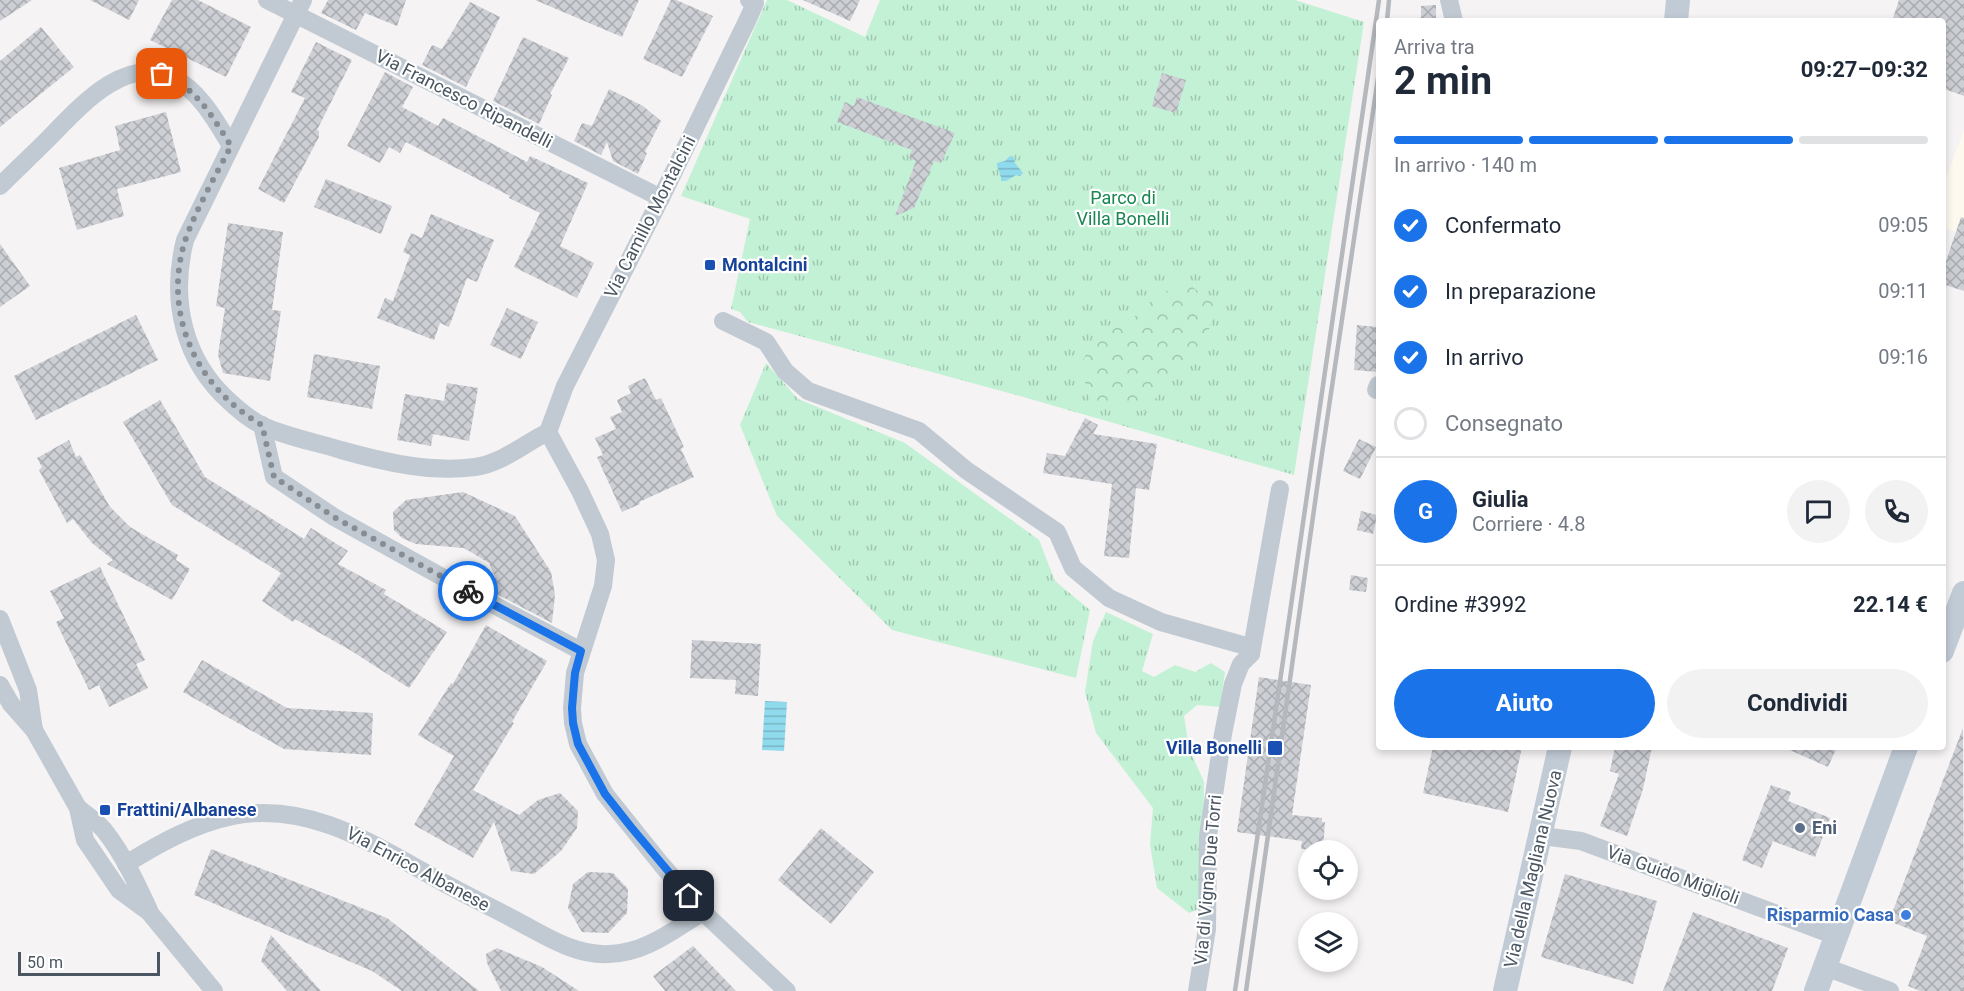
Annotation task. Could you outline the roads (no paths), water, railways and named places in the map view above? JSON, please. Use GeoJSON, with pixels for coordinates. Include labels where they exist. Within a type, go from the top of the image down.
{"type":"FeatureCollection","features":[{"type":"Feature","properties":{"kind":"main road"},"geometry":{"type":"LineString","coordinates":[[1676,18],[1678,0]]}},
{"type":"Feature","properties":{"kind":"main road"},"geometry":{"type":"LineString","coordinates":[[1952,642],[1964,593]]}},
{"type":"Feature","properties":{"kind":"main road","name":"Via della Magliana Nuova"},"geometry":{"type":"LineString","coordinates":[[1505,991],[1542,836],[1559,750]]}},
{"type":"Feature","properties":{"kind":"main road"},"geometry":{"type":"LineString","coordinates":[[1816,991],[1905,750]]}},
{"type":"Feature","properties":{"kind":"street","name":"Via Francesco Ripandelli"},"geometry":{"type":"LineString","coordinates":[[267,0],[300,7],[661,198]]}},
{"type":"Feature","properties":{"kind":"street"},"geometry":{"type":"LineString","coordinates":[[1449,0],[1453,18]]}},
{"type":"Feature","properties":{"kind":"street","name":"Via Camillo Montalcini"},"geometry":{"type":"LineString","coordinates":[[549,432],[565,386],[661,198],[752,1]]}},
{"type":"Feature","properties":{"kind":"street"},"geometry":{"type":"LineString","coordinates":[[300,7],[185,240],[179,274],[180,311],[188,343],[207,378],[235,407],[262,425],[363,456],[418,467],[441,469],[478,467],[549,432],[600,534],[606,560],[603,586],[575,673],[572,708],[578,744],[605,794],[631,827],[703,912],[787,991]]}},
{"type":"Feature","properties":{"kind":"street"},"geometry":{"type":"LineString","coordinates":[[0,186],[90,98],[118,79],[142,72],[162,74],[182,84],[206,108],[231,146]]}},
{"type":"Feature","properties":{"kind":"street"},"geometry":{"type":"LineString","coordinates":[[723,321],[766,342],[785,371],[808,391],[919,431],[966,470],[1057,532],[1072,568],[1109,598],[1161,622],[1246,646],[1251,654]]}},
{"type":"Feature","properties":{"kind":"street"},"geometry":{"type":"LineString","coordinates":[[262,425],[274,477],[334,517],[581,651]]}},
{"type":"Feature","properties":{"kind":"street","name":"Via di Vigna Due Torri"},"geometry":{"type":"LineString","coordinates":[[1197,991],[1207,929],[1208,836],[1223,734],[1233,684],[1241,664],[1251,654],[1280,489]]}},
{"type":"Feature","properties":{"kind":"street"},"geometry":{"type":"LineString","coordinates":[[0,619],[28,690],[34,730]]}},
{"type":"Feature","properties":{"kind":"street"},"geometry":{"type":"LineString","coordinates":[[0,685],[11,704],[34,730],[78,808],[85,840],[91,850],[119,890],[149,912]]}},
{"type":"Feature","properties":{"kind":"street"},"geometry":{"type":"LineString","coordinates":[[78,808],[103,829],[126,864],[149,912],[214,991]]}},
{"type":"Feature","properties":{"kind":"street","name":"Via Enrico Albanese"},"geometry":{"type":"LineString","coordinates":[[126,864],[174,836],[204,823],[235,815],[290,813],[337,827],[387,850],[444,883],[559,943],[591,953],[616,954],[643,947],[659,940],[703,912]]}},
{"type":"Feature","properties":{"kind":"street","name":"Via Guido Miglioli"},"geometry":{"type":"LineString","coordinates":[[1542,836],[1581,841],[1836,936]]}},
{"type":"Feature","properties":{"kind":"street"},"geometry":{"type":"LineString","coordinates":[[1825,967],[1890,991]]}},
{"type":"Feature","properties":{"kind":"water"},"geometry":{"type":"Polygon","coordinates":[[[1010,156],[1014,157],[1015,163],[1023,173],[1001,181],[997,163],[1005,161],[1010,156]]]}},
{"type":"Feature","properties":{"kind":"water"},"geometry":{"type":"Polygon","coordinates":[[[765,701],[787,702],[784,751],[762,750],[765,701]]]}},
{"type":"Feature","properties":{"kind":"railway"},"geometry":{"type":"LineString","coordinates":[[1376,18],[1379,0]]}},
{"type":"Feature","properties":{"kind":"railway"},"geometry":{"type":"LineString","coordinates":[[1387,18],[1389,0]]}},
{"type":"Feature","properties":{"kind":"railway"},"geometry":{"type":"LineString","coordinates":[[1235,991],[1376,21]]}},
{"type":"Feature","properties":{"kind":"railway"},"geometry":{"type":"LineString","coordinates":[[1246,991],[1376,91]]}},
{"type":"Feature","properties":{"kind":"place","name":"Montalcini"},"geometry":{"type":"Point","coordinates":[710,265]}},
{"type":"Feature","properties":{"kind":"place","name":"Villa Bonelli"},"geometry":{"type":"Point","coordinates":[1275,748]}},
{"type":"Feature","properties":{"kind":"place","name":"Frattini/Albanese"},"geometry":{"type":"Point","coordinates":[105,810]}},
{"type":"Feature","properties":{"kind":"place","name":"Eni"},"geometry":{"type":"Point","coordinates":[1800,828]}},
{"type":"Feature","properties":{"kind":"place","name":"Risparmio Casa"},"geometry":{"type":"Point","coordinates":[1906,915]}},
{"type":"Feature","properties":{"kind":"park label","name":"Parco di Villa Bonelli"},"geometry":{"type":"Point","coordinates":[1123,208]}}]}
